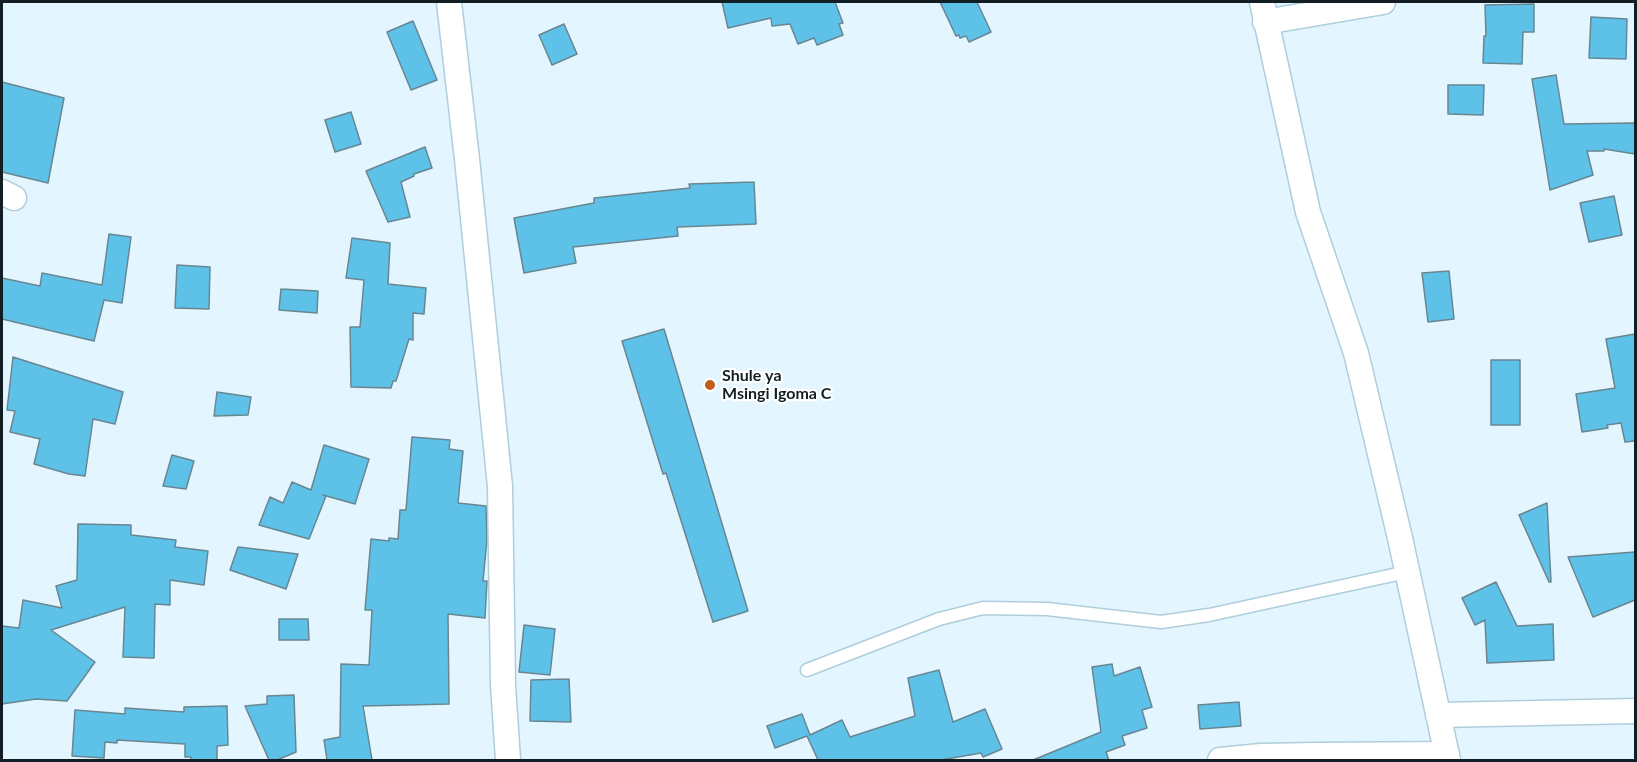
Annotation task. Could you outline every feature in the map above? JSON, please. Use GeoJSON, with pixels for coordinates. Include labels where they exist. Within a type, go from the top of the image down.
{"type":"FeatureCollection","features":[{"type":"Feature","properties":{"kind":"street"},"geometry":{"type":"LineString","coordinates":[[449,2],[500,486],[503,685],[508,760]]}},
{"type":"Feature","properties":{"kind":"street"},"geometry":{"type":"LineString","coordinates":[[1220,760],[1261,756],[1315,755],[1448,758],[1356,352],[1308,212],[1264,12],[1383,2]]}},
{"type":"Feature","properties":{"kind":"street"},"geometry":{"type":"LineString","coordinates":[[1438,715],[1635,711]]}},
{"type":"Feature","properties":{"kind":"lane"},"geometry":{"type":"LineString","coordinates":[[807,670],[939,619],[983,608],[1047,609],[1161,622],[1209,615],[1407,572]]}},
{"type":"Feature","properties":{"kind":"building"},"geometry":{"type":"Polygon","coordinates":[[[722,2],[835,2],[843,23],[839,24],[843,35],[817,45],[814,38],[798,44],[790,24],[772,26],[771,18],[728,28],[722,2]]]}},
{"type":"Feature","properties":{"kind":"building"},"geometry":{"type":"Polygon","coordinates":[[[940,2],[977,2],[991,32],[969,42],[966,36],[960,38],[959,35],[956,36],[940,2]]]}},
{"type":"Feature","properties":{"kind":"building"},"geometry":{"type":"Polygon","coordinates":[[[1534,4],[1534,32],[1523,32],[1522,64],[1483,63],[1484,36],[1486,36],[1485,5],[1534,4]]]}},
{"type":"Feature","properties":{"kind":"building"},"geometry":{"type":"Polygon","coordinates":[[[1591,17],[1627,19],[1626,59],[1589,58],[1591,17]]]}},
{"type":"Feature","properties":{"kind":"building"},"geometry":{"type":"Polygon","coordinates":[[[413,21],[437,80],[411,90],[387,32],[413,21]]]}},
{"type":"Feature","properties":{"kind":"building"},"geometry":{"type":"Polygon","coordinates":[[[564,24],[577,54],[552,65],[539,35],[564,24]]]}},
{"type":"Feature","properties":{"kind":"building"},"geometry":{"type":"Polygon","coordinates":[[[1556,75],[1564,124],[1635,123],[1635,154],[1604,149],[1604,151],[1587,151],[1593,175],[1550,190],[1532,79],[1556,75]]]}},
{"type":"Feature","properties":{"kind":"building"},"geometry":{"type":"Polygon","coordinates":[[[2,82],[64,98],[48,183],[2,172],[2,82]]]}},
{"type":"Feature","properties":{"kind":"building"},"geometry":{"type":"Polygon","coordinates":[[[1448,85],[1484,85],[1483,115],[1448,114],[1448,85]]]}},
{"type":"Feature","properties":{"kind":"building"},"geometry":{"type":"Polygon","coordinates":[[[351,112],[361,144],[335,152],[325,120],[351,112]]]}},
{"type":"Feature","properties":{"kind":"building"},"geometry":{"type":"Polygon","coordinates":[[[425,147],[432,168],[414,174],[401,182],[410,217],[388,222],[366,171],[425,147]]]}},
{"type":"Feature","properties":{"kind":"building"},"geometry":{"type":"Polygon","coordinates":[[[754,182],[756,224],[677,227],[678,236],[573,247],[576,263],[524,273],[514,218],[594,203],[594,198],[690,188],[689,184],[754,182]]]}},
{"type":"Feature","properties":{"kind":"building"},"geometry":{"type":"Polygon","coordinates":[[[1614,196],[1622,235],[1589,242],[1580,203],[1614,196]]]}},
{"type":"Feature","properties":{"kind":"building"},"geometry":{"type":"Polygon","coordinates":[[[109,234],[131,237],[122,303],[104,300],[94,341],[2,319],[2,278],[40,286],[42,273],[102,285],[109,234]]]}},
{"type":"Feature","properties":{"kind":"building"},"geometry":{"type":"Polygon","coordinates":[[[352,238],[390,243],[388,284],[426,288],[424,314],[413,313],[413,340],[409,339],[396,381],[393,381],[391,388],[351,387],[350,327],[360,327],[364,280],[346,278],[352,238]]]}},
{"type":"Feature","properties":{"kind":"building"},"geometry":{"type":"Polygon","coordinates":[[[177,265],[210,267],[209,309],[175,308],[177,265]]]}},
{"type":"Feature","properties":{"kind":"building"},"geometry":{"type":"Polygon","coordinates":[[[1449,271],[1454,319],[1428,322],[1422,273],[1449,271]]]}},
{"type":"Feature","properties":{"kind":"building"},"geometry":{"type":"Polygon","coordinates":[[[281,289],[318,291],[317,313],[279,310],[281,289]]]}},
{"type":"Feature","properties":{"kind":"building"},"geometry":{"type":"Polygon","coordinates":[[[664,329],[748,611],[713,622],[666,473],[663,474],[622,341],[664,329]]]}},
{"type":"Feature","properties":{"kind":"building"},"geometry":{"type":"Polygon","coordinates":[[[1635,334],[1635,441],[1625,442],[1621,423],[1607,425],[1608,428],[1582,432],[1576,394],[1615,388],[1606,339],[1635,334]]]}},
{"type":"Feature","properties":{"kind":"building"},"geometry":{"type":"Polygon","coordinates":[[[13,357],[123,392],[115,424],[93,419],[85,476],[34,464],[40,439],[10,432],[15,411],[7,410],[13,357]]]}},
{"type":"Feature","properties":{"kind":"building"},"geometry":{"type":"Polygon","coordinates":[[[1491,360],[1520,360],[1520,425],[1491,425],[1491,360]]]}},
{"type":"Feature","properties":{"kind":"building"},"geometry":{"type":"Polygon","coordinates":[[[217,392],[251,397],[248,415],[214,416],[217,392]]]}},
{"type":"Feature","properties":{"kind":"building"},"geometry":{"type":"Polygon","coordinates":[[[412,437],[450,440],[449,449],[463,451],[458,503],[486,506],[487,539],[483,581],[487,581],[485,618],[448,614],[449,704],[363,706],[372,760],[327,760],[324,740],[340,737],[341,664],[369,665],[372,610],[365,610],[371,539],[389,541],[389,538],[398,539],[400,510],[406,510],[412,437]]]}},
{"type":"Feature","properties":{"kind":"building"},"geometry":{"type":"Polygon","coordinates":[[[324,445],[369,459],[355,504],[323,495],[326,496],[309,539],[259,525],[270,497],[283,503],[292,482],[311,490],[324,445]]]}},
{"type":"Feature","properties":{"kind":"building"},"geometry":{"type":"Polygon","coordinates":[[[172,455],[194,461],[186,489],[163,486],[172,455]]]}},
{"type":"Feature","properties":{"kind":"building"},"geometry":{"type":"Polygon","coordinates":[[[1547,503],[1551,582],[1549,582],[1519,515],[1547,503]]]}},
{"type":"Feature","properties":{"kind":"building"},"geometry":{"type":"Polygon","coordinates":[[[78,524],[131,525],[131,535],[176,540],[175,547],[208,551],[204,585],[170,580],[170,605],[155,604],[154,658],[123,657],[125,607],[51,630],[95,662],[67,701],[36,699],[2,704],[2,626],[19,628],[23,600],[62,608],[56,586],[77,580],[78,524]]]}},
{"type":"Feature","properties":{"kind":"building"},"geometry":{"type":"Polygon","coordinates":[[[238,547],[298,554],[286,589],[230,570],[238,547]]]}},
{"type":"Feature","properties":{"kind":"building"},"geometry":{"type":"Polygon","coordinates":[[[1635,552],[1635,600],[1593,617],[1568,557],[1635,552]]]}},
{"type":"Feature","properties":{"kind":"building"},"geometry":{"type":"Polygon","coordinates":[[[1496,582],[1517,626],[1553,624],[1554,660],[1487,663],[1485,620],[1475,625],[1462,598],[1496,582]]]}},
{"type":"Feature","properties":{"kind":"building"},"geometry":{"type":"Polygon","coordinates":[[[279,619],[308,619],[309,640],[279,640],[279,619]]]}},
{"type":"Feature","properties":{"kind":"building"},"geometry":{"type":"Polygon","coordinates":[[[524,625],[555,629],[550,675],[519,672],[524,625]]]}},
{"type":"Feature","properties":{"kind":"building"},"geometry":{"type":"Polygon","coordinates":[[[1112,664],[1114,676],[1140,667],[1152,707],[1142,710],[1147,728],[1122,736],[1125,745],[1106,752],[1109,760],[1033,760],[1101,732],[1092,667],[1112,664]]]}},
{"type":"Feature","properties":{"kind":"building"},"geometry":{"type":"Polygon","coordinates":[[[939,670],[953,722],[985,709],[1002,749],[983,757],[981,753],[941,760],[818,760],[807,736],[775,748],[767,726],[802,714],[810,735],[842,720],[850,737],[915,716],[908,678],[939,670]]]}},
{"type":"Feature","properties":{"kind":"building"},"geometry":{"type":"Polygon","coordinates":[[[569,679],[571,722],[530,721],[531,680],[569,679]]]}},
{"type":"Feature","properties":{"kind":"building"},"geometry":{"type":"Polygon","coordinates":[[[294,695],[296,752],[277,760],[269,760],[245,706],[267,704],[267,696],[294,695]]]}},
{"type":"Feature","properties":{"kind":"building"},"geometry":{"type":"Polygon","coordinates":[[[1239,702],[1241,726],[1200,729],[1198,705],[1239,702]]]}},
{"type":"Feature","properties":{"kind":"building"},"geometry":{"type":"Polygon","coordinates":[[[227,706],[228,745],[217,746],[217,760],[191,760],[191,757],[185,757],[185,744],[117,740],[117,743],[105,742],[104,758],[72,756],[75,710],[125,714],[125,708],[184,712],[184,707],[227,706]]]}},
{"type":"Feature","properties":{"kind":"place","name":"Shule ya Msingi Igoma C"},"geometry":{"type":"Point","coordinates":[710,385]}}]}
